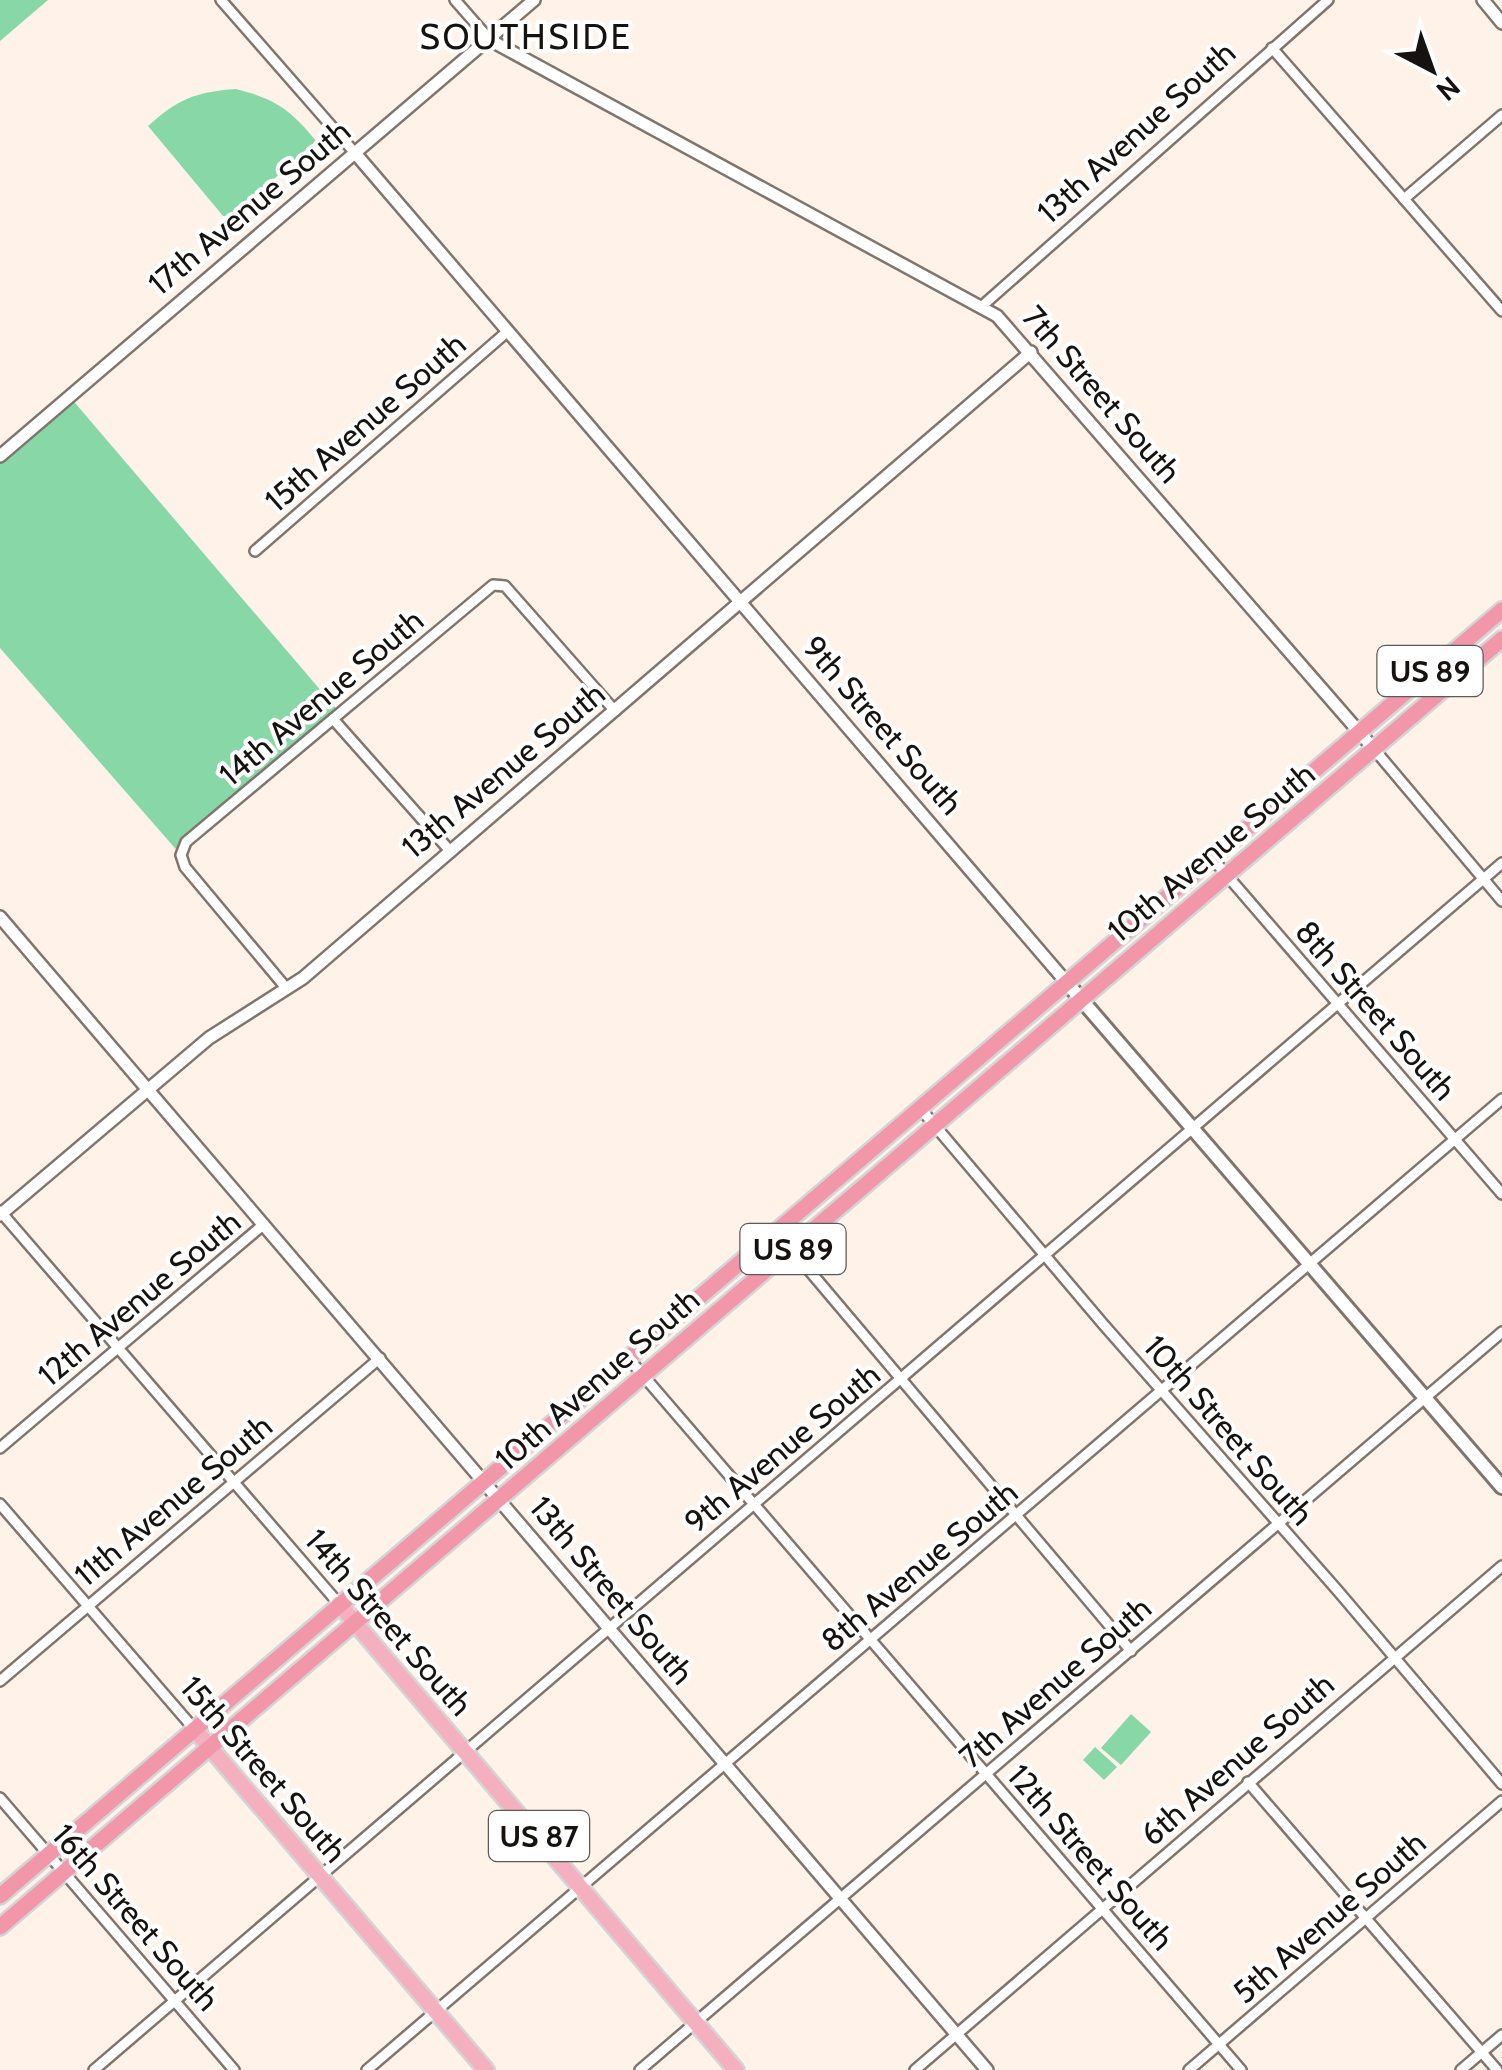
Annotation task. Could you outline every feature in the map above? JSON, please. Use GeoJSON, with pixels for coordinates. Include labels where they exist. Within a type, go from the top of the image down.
{"type":"FeatureCollection","features":[{"type":"Feature","properties":{"kind":"highway","name":"10th Avenue South"},"geometry":{"type":"LineString","coordinates":[[0,1896],[1502,610]]}},
{"type":"Feature","properties":{"kind":"highway","name":"10th Avenue South"},"geometry":{"type":"LineString","coordinates":[[0,1926],[1502,639]]}},
{"type":"Feature","properties":{"kind":"main road","name":"9th Street South"},"geometry":{"type":"LineString","coordinates":[[1068,983],[1502,1487]]}},
{"type":"Feature","properties":{"kind":"main road","name":"14th Street South"},"geometry":{"type":"LineString","coordinates":[[339,1604],[736,2070]]}},
{"type":"Feature","properties":{"kind":"main road","name":"15th Street South"},"geometry":{"type":"LineString","coordinates":[[195,1730],[486,2070]]}},
{"type":"Feature","properties":{"kind":"street","name":"9th Street South"},"geometry":{"type":"LineString","coordinates":[[221,0],[1068,983]]}},
{"type":"Feature","properties":{"kind":"street"},"geometry":{"type":"LineString","coordinates":[[456,0],[490,40]]}},
{"type":"Feature","properties":{"kind":"street","name":"17th Avenue South"},"geometry":{"type":"LineString","coordinates":[[0,456],[534,0]]}},
{"type":"Feature","properties":{"kind":"street","name":"13th Avenue South"},"geometry":{"type":"LineString","coordinates":[[982,307],[1328,0]]}},
{"type":"Feature","properties":{"kind":"street"},"geometry":{"type":"LineString","coordinates":[[1482,0],[1502,22]]}},
{"type":"Feature","properties":{"kind":"street","name":"7th Street South"},"geometry":{"type":"LineString","coordinates":[[490,40],[998,316],[1502,900]]}},
{"type":"Feature","properties":{"kind":"street"},"geometry":{"type":"LineString","coordinates":[[1272,48],[1502,310]]}},
{"type":"Feature","properties":{"kind":"street"},"geometry":{"type":"LineString","coordinates":[[1404,200],[1502,115]]}},
{"type":"Feature","properties":{"kind":"street","name":"15th Avenue South"},"geometry":{"type":"LineString","coordinates":[[255,550],[508,332]]}},
{"type":"Feature","properties":{"kind":"street","name":"13th Avenue South"},"geometry":{"type":"LineString","coordinates":[[1,1213],[209,1038],[286,990],[1031,352]]}},
{"type":"Feature","properties":{"kind":"street","name":"14th Avenue South"},"geometry":{"type":"LineString","coordinates":[[286,990],[185,867],[180,855],[186,842],[499,583],[506,586],[615,711]]}},
{"type":"Feature","properties":{"kind":"street"},"geometry":{"type":"LineString","coordinates":[[333,719],[451,852]]}},
{"type":"Feature","properties":{"kind":"street","name":"8th Street South"},"geometry":{"type":"LineString","coordinates":[[1212,858],[1502,1194]]}},
{"type":"Feature","properties":{"kind":"street","name":"9th Avenue South"},"geometry":{"type":"LineString","coordinates":[[94,2070],[1502,863]]}},
{"type":"Feature","properties":{"kind":"street","name":"13th Street South"},"geometry":{"type":"LineString","coordinates":[[0,917],[988,2070]]}},
{"type":"Feature","properties":{"kind":"street","name":"8th Avenue South"},"geometry":{"type":"LineString","coordinates":[[367,2070],[1502,1099]]}},
{"type":"Feature","properties":{"kind":"street","name":"10th Street South"},"geometry":{"type":"LineString","coordinates":[[920,1108],[1502,1784]]}},
{"type":"Feature","properties":{"kind":"street","name":"14th Street South"},"geometry":{"type":"LineString","coordinates":[[1,1213],[339,1604]]}},
{"type":"Feature","properties":{"kind":"street","name":"12th Avenue South"},"geometry":{"type":"LineString","coordinates":[[0,1448],[264,1224]]}},
{"type":"Feature","properties":{"kind":"street"},"geometry":{"type":"LineString","coordinates":[[775,1230],[1131,1651]]}},
{"type":"Feature","properties":{"kind":"street","name":"7th Avenue South"},"geometry":{"type":"LineString","coordinates":[[640,2070],[1502,1332]]}},
{"type":"Feature","properties":{"kind":"street","name":"11th Avenue South"},"geometry":{"type":"LineString","coordinates":[[0,1680],[380,1358]]}},
{"type":"Feature","properties":{"kind":"street","name":"12th Street South"},"geometry":{"type":"LineString","coordinates":[[629,1358],[1241,2070]]}},
{"type":"Feature","properties":{"kind":"street","name":"15th Street South"},"geometry":{"type":"LineString","coordinates":[[0,1504],[195,1730]]}},
{"type":"Feature","properties":{"kind":"street","name":"6th Avenue South"},"geometry":{"type":"LineString","coordinates":[[915,2070],[1502,1566]]}},
{"type":"Feature","properties":{"kind":"street"},"geometry":{"type":"LineString","coordinates":[[1248,1782],[1496,2070]]}},
{"type":"Feature","properties":{"kind":"street","name":"16th Street South"},"geometry":{"type":"LineString","coordinates":[[0,1798],[234,2070]]}},
{"type":"Feature","properties":{"kind":"street","name":"5th Avenue South"},"geometry":{"type":"LineString","coordinates":[[1189,2070],[1502,1801]]}},
{"type":"Feature","properties":{"kind":"street"},"geometry":{"type":"LineString","coordinates":[[1462,2070],[1502,2035]]}},
{"type":"Feature","properties":{"kind":"green space"},"geometry":{"type":"Polygon","coordinates":[[[0,0],[48,0],[0,41],[0,0]]]}},
{"type":"Feature","properties":{"kind":"green space"},"geometry":{"type":"Polygon","coordinates":[[[236,89],[281,107],[316,141],[233,216],[223,216],[148,126],[188,99],[236,89]]]}},
{"type":"Feature","properties":{"kind":"green space"},"geometry":{"type":"Polygon","coordinates":[[[70,397],[340,713],[186,842],[181,855],[0,648],[0,456],[70,397]]]}},
{"type":"Feature","properties":{"kind":"green space"},"geometry":{"type":"Polygon","coordinates":[[[1131,1714],[1151,1732],[1121,1765],[1101,1748],[1131,1714]]]}},
{"type":"Feature","properties":{"kind":"green space"},"geometry":{"type":"Polygon","coordinates":[[[1095,1747],[1117,1767],[1104,1780],[1083,1760],[1095,1747]]]}},
{"type":"Feature","properties":{"kind":"district","name":"SOUTHSIDE"},"geometry":{"type":"Point","coordinates":[526,36]}}]}
